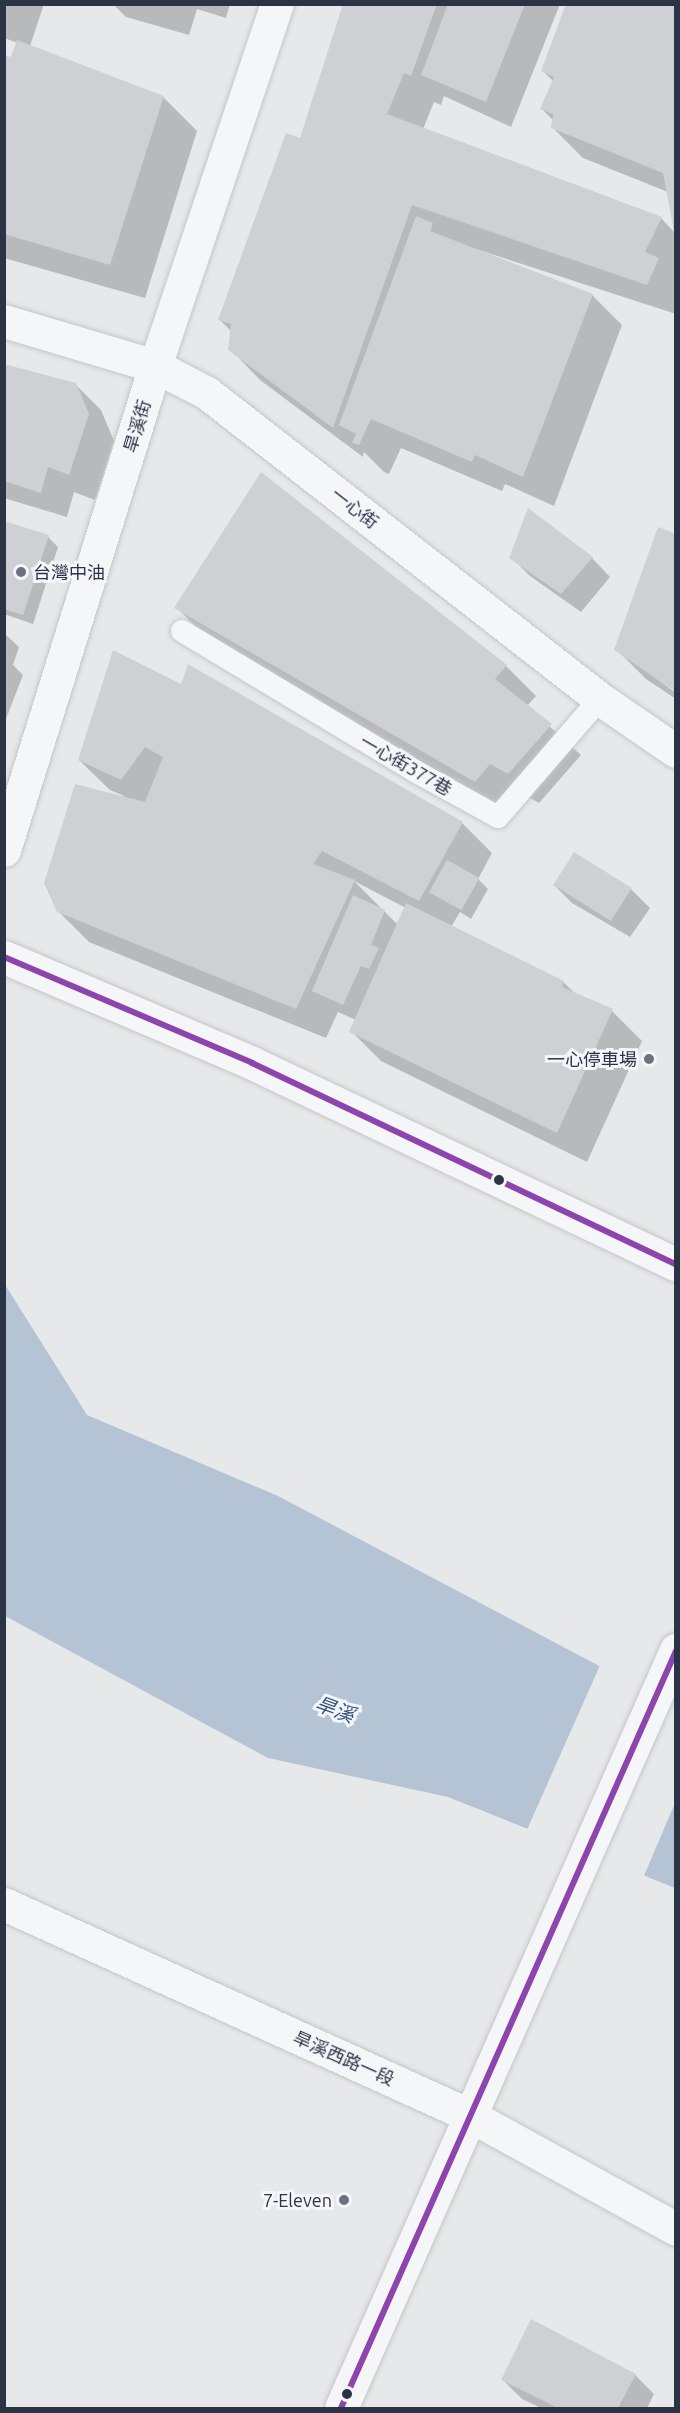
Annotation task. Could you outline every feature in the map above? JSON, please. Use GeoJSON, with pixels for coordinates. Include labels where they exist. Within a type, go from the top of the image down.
{"type":"FeatureCollection","features":[{"type":"Feature","properties":{"kind":"street","name":"旱溪街"},"geometry":{"type":"LineString","coordinates":[[4,850],[156,366],[277,4]]}},
{"type":"Feature","properties":{"kind":"street","name":"一心街"},"geometry":{"type":"LineString","coordinates":[[4,321],[156,366],[207,393],[600,699],[675,751]]}},
{"type":"Feature","properties":{"kind":"street"},"geometry":{"type":"LineString","coordinates":[[4,957],[252,1063],[675,1264]]}},
{"type":"Feature","properties":{"kind":"street"},"geometry":{"type":"LineString","coordinates":[[341,2409],[675,1650]]}},
{"type":"Feature","properties":{"kind":"street","name":"旱溪西路一段"},"geometry":{"type":"LineString","coordinates":[[4,1904],[469,2115],[675,2229]]}},
{"type":"Feature","properties":{"kind":"lane","name":"一心街377巷"},"geometry":{"type":"LineString","coordinates":[[182,631],[413,770],[498,817],[600,699]]}},
{"type":"Feature","properties":{"kind":"water","name":"旱溪"},"geometry":{"type":"Polygon","coordinates":[[[4,1283],[87,1415],[278,1496],[675,1706],[675,1888],[448,1797],[268,1758],[5,1616],[4,1283]]]}},
{"type":"Feature","properties":{"kind":"pier"},"geometry":{"type":"Polygon","coordinates":[[[601,1663],[676,1703],[675,1803],[643,1878],[526,1832],[601,1663]]]}},
{"type":"Feature","properties":{"kind":"building"},"geometry":{"type":"Polygon","coordinates":[[[343,4],[437,4],[411,76],[404,73],[387,114],[662,217],[645,252],[659,258],[647,285],[412,205],[333,428],[228,350],[231,324],[218,320],[286,133],[300,138],[343,4]]]}},
{"type":"Feature","properties":{"kind":"building"},"geometry":{"type":"Polygon","coordinates":[[[448,4],[525,4],[486,102],[421,75],[448,4]]]}},
{"type":"Feature","properties":{"kind":"building"},"geometry":{"type":"Polygon","coordinates":[[[566,4],[676,4],[676,242],[663,173],[551,128],[553,114],[540,109],[554,77],[541,71],[566,4]]]}},
{"type":"Feature","properties":{"kind":"building"},"geometry":{"type":"Polygon","coordinates":[[[17,40],[164,96],[110,265],[4,234],[4,55],[11,57],[17,40]]]}},
{"type":"Feature","properties":{"kind":"building"},"geometry":{"type":"Polygon","coordinates":[[[416,216],[433,223],[430,231],[593,294],[523,477],[475,455],[472,462],[371,419],[359,445],[352,443],[356,434],[339,425],[416,216]]]}},
{"type":"Feature","properties":{"kind":"building"},"geometry":{"type":"Polygon","coordinates":[[[4,364],[76,383],[89,414],[69,475],[48,467],[41,493],[4,481],[4,364]]]}},
{"type":"Feature","properties":{"kind":"building"},"geometry":{"type":"Polygon","coordinates":[[[261,472],[507,665],[495,679],[552,724],[508,774],[490,764],[475,782],[174,608],[261,472]]]}},
{"type":"Feature","properties":{"kind":"building"},"geometry":{"type":"Polygon","coordinates":[[[528,508],[593,557],[561,594],[509,558],[528,508]]]}},
{"type":"Feature","properties":{"kind":"building","name":"台灣中油"},"geometry":{"type":"Polygon","coordinates":[[[4,521],[49,535],[23,615],[4,609],[4,521]]]}},
{"type":"Feature","properties":{"kind":"building"},"geometry":{"type":"Polygon","coordinates":[[[658,527],[676,534],[676,692],[614,650],[658,527]]]}},
{"type":"Feature","properties":{"kind":"building"},"geometry":{"type":"Polygon","coordinates":[[[113,650],[181,684],[188,664],[463,822],[419,901],[322,851],[313,864],[355,880],[296,1009],[57,912],[44,883],[75,784],[145,802],[163,757],[145,747],[121,780],[78,760],[113,650]]]}},
{"type":"Feature","properties":{"kind":"building"},"geometry":{"type":"Polygon","coordinates":[[[574,852],[632,888],[611,921],[553,885],[574,852]]]}},
{"type":"Feature","properties":{"kind":"building"},"geometry":{"type":"Polygon","coordinates":[[[447,860],[479,878],[461,910],[429,892],[447,860]]]}},
{"type":"Feature","properties":{"kind":"building"},"geometry":{"type":"Polygon","coordinates":[[[353,895],[385,910],[371,945],[379,948],[369,969],[361,966],[343,1005],[312,991],[353,895]]]}},
{"type":"Feature","properties":{"kind":"building"},"geometry":{"type":"Polygon","coordinates":[[[406,903],[564,981],[562,987],[613,1009],[557,1133],[349,1032],[406,903]]]}},
{"type":"Feature","properties":{"kind":"building"},"geometry":{"type":"Polygon","coordinates":[[[531,2319],[636,2374],[618,2408],[558,2408],[501,2380],[531,2319]]]}},
{"type":"Feature","properties":{"kind":"transit line"},"geometry":{"type":"LineString","coordinates":[[4,957],[252,1063],[676,1264]]}},
{"type":"Feature","properties":{"kind":"transit line"},"geometry":{"type":"LineString","coordinates":[[341,2408],[676,1651]]}},
{"type":"Feature","properties":{"kind":"place","name":"台灣中油"},"geometry":{"type":"Point","coordinates":[21,572]}},
{"type":"Feature","properties":{"kind":"place","name":"一心停車場"},"geometry":{"type":"Point","coordinates":[649,1059]}},
{"type":"Feature","properties":{"kind":"place","name":"7-Eleven"},"geometry":{"type":"Point","coordinates":[344,2200]}}]}
